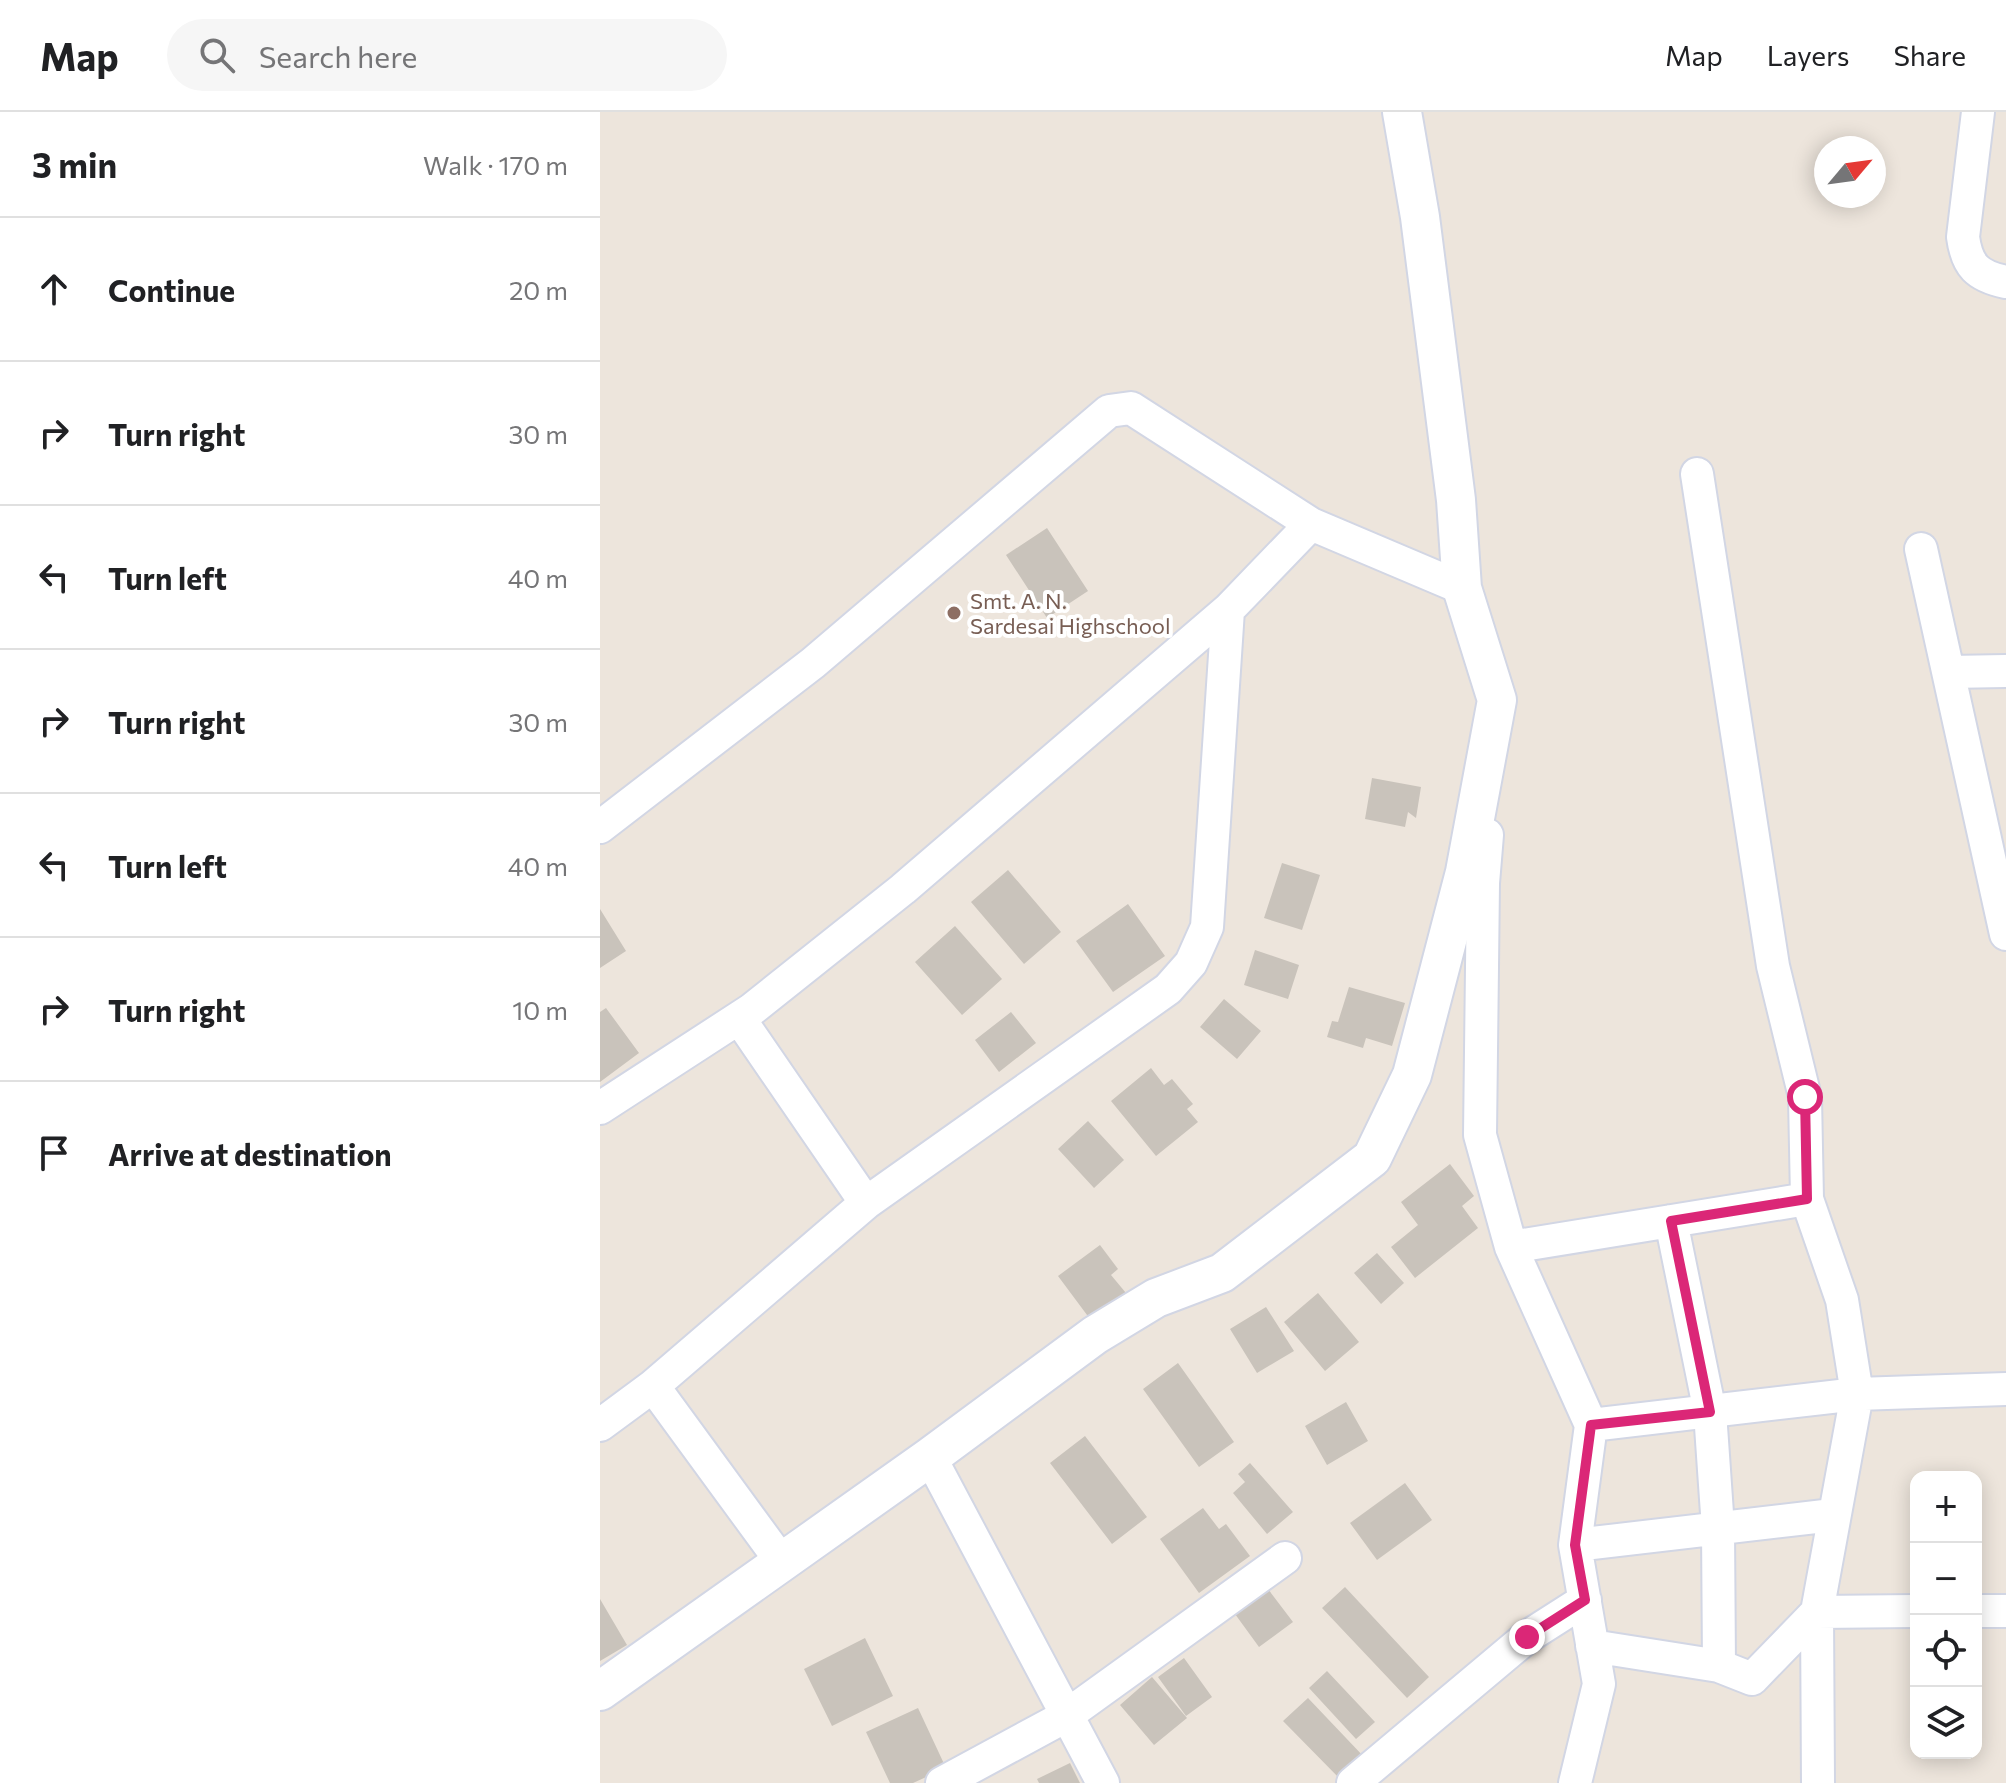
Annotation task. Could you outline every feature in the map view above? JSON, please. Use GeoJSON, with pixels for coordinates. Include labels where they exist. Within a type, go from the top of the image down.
{"type":"FeatureCollection","features":[{"type":"Feature","properties":{"kind":"street"},"geometry":{"type":"LineString","coordinates":[[1402,112],[1422,232],[1456,500],[1462,588],[1497,700],[1483,883],[1480,1135],[1511,1247],[1591,1425],[1575,1545],[1599,1684],[1575,1783]]}},
{"type":"Feature","properties":{"kind":"street"},"geometry":{"type":"LineString","coordinates":[[1978,112],[1963,237],[1966,256],[1979,273],[2006,282]]}},
{"type":"Feature","properties":{"kind":"street"},"geometry":{"type":"LineString","coordinates":[[600,827],[813,663],[1109,411],[1131,408],[1311,524],[1462,588]]}},
{"type":"Feature","properties":{"kind":"street"},"geometry":{"type":"LineString","coordinates":[[1697,474],[1773,966],[1805,1097],[1807,1199],[1842,1300],[1857,1394],[1817,1612],[1818,1783]]}},
{"type":"Feature","properties":{"kind":"street"},"geometry":{"type":"LineString","coordinates":[[600,1108],[739,1018],[903,889],[1228,610],[1311,524]]}},
{"type":"Feature","properties":{"kind":"street"},"geometry":{"type":"LineString","coordinates":[[1921,549],[2006,934]]}},
{"type":"Feature","properties":{"kind":"street"},"geometry":{"type":"LineString","coordinates":[[600,1425],[653,1386],[866,1203],[1168,989],[1191,963],[1207,927],[1228,610]]}},
{"type":"Feature","properties":{"kind":"street"},"geometry":{"type":"LineString","coordinates":[[1949,672],[2006,671]]}},
{"type":"Feature","properties":{"kind":"street"},"geometry":{"type":"LineString","coordinates":[[600,1691],[930,1457],[1095,1335],[1156,1298],[1222,1273],[1372,1158],[1412,1075],[1465,872],[1497,700]]}},
{"type":"Feature","properties":{"kind":"street"},"geometry":{"type":"LineString","coordinates":[[739,1018],[866,1203]]}},
{"type":"Feature","properties":{"kind":"street"},"geometry":{"type":"LineString","coordinates":[[1511,1247],[1807,1199]]}},
{"type":"Feature","properties":{"kind":"street"},"geometry":{"type":"LineString","coordinates":[[1671,1221],[1710,1412],[1718,1528],[1719,1666]]}},
{"type":"Feature","properties":{"kind":"street"},"geometry":{"type":"LineString","coordinates":[[653,1386],[781,1561]]}},
{"type":"Feature","properties":{"kind":"street"},"geometry":{"type":"LineString","coordinates":[[1591,1425],[1857,1394],[2006,1389]]}},
{"type":"Feature","properties":{"kind":"street"},"geometry":{"type":"LineString","coordinates":[[930,1457],[1103,1783]]}},
{"type":"Feature","properties":{"kind":"street"},"geometry":{"type":"LineString","coordinates":[[1575,1545],[1833,1515]]}},
{"type":"Feature","properties":{"kind":"street"},"geometry":{"type":"LineString","coordinates":[[942,1783],[1066,1716],[1285,1558]]}},
{"type":"Feature","properties":{"kind":"street"},"geometry":{"type":"LineString","coordinates":[[1353,1783],[1527,1637],[1585,1600]]}},
{"type":"Feature","properties":{"kind":"street"},"geometry":{"type":"LineString","coordinates":[[1592,1646],[1719,1666],[1752,1679],[1817,1612],[1910,1611]]}},
{"type":"Feature","properties":{"kind":"street"},"geometry":{"type":"LineString","coordinates":[[1982,1611],[2006,1611]]}},
{"type":"Feature","properties":{"kind":"building"},"geometry":{"type":"Polygon","coordinates":[[[1047,528],[1088,591],[1047,618],[1006,555],[1047,528]]]}},
{"type":"Feature","properties":{"kind":"building"},"geometry":{"type":"Polygon","coordinates":[[[1372,778],[1421,787],[1416,818],[1408,812],[1405,827],[1365,819],[1372,778]]]}},
{"type":"Feature","properties":{"kind":"building"},"geometry":{"type":"Polygon","coordinates":[[[1282,863],[1320,875],[1302,930],[1264,918],[1282,863]]]}},
{"type":"Feature","properties":{"kind":"building"},"geometry":{"type":"Polygon","coordinates":[[[1008,870],[1061,932],[1024,964],[971,902],[1008,870]]]}},
{"type":"Feature","properties":{"kind":"building"},"geometry":{"type":"Polygon","coordinates":[[[1128,904],[1165,956],[1113,992],[1076,941],[1128,904]]]}},
{"type":"Feature","properties":{"kind":"building"},"geometry":{"type":"Polygon","coordinates":[[[600,909],[626,951],[600,968],[600,909]]]}},
{"type":"Feature","properties":{"kind":"building"},"geometry":{"type":"Polygon","coordinates":[[[955,926],[1002,979],[962,1015],[915,962],[955,926]]]}},
{"type":"Feature","properties":{"kind":"building"},"geometry":{"type":"Polygon","coordinates":[[[1255,950],[1299,965],[1288,999],[1244,985],[1255,950]]]}},
{"type":"Feature","properties":{"kind":"building"},"geometry":{"type":"Polygon","coordinates":[[[1349,987],[1405,1003],[1392,1046],[1366,1038],[1363,1048],[1327,1037],[1332,1021],[1338,1022],[1349,987]]]}},
{"type":"Feature","properties":{"kind":"building"},"geometry":{"type":"Polygon","coordinates":[[[1224,999],[1261,1031],[1237,1059],[1200,1027],[1224,999]]]}},
{"type":"Feature","properties":{"kind":"building"},"geometry":{"type":"Polygon","coordinates":[[[606,1008],[639,1053],[600,1082],[600,1012],[606,1008]]]}},
{"type":"Feature","properties":{"kind":"building"},"geometry":{"type":"Polygon","coordinates":[[[1011,1012],[1036,1043],[999,1072],[975,1040],[1011,1012]]]}},
{"type":"Feature","properties":{"kind":"building"},"geometry":{"type":"Polygon","coordinates":[[[1151,1068],[1164,1085],[1172,1079],[1193,1104],[1187,1109],[1198,1122],[1156,1156],[1111,1101],[1151,1068]]]}},
{"type":"Feature","properties":{"kind":"building"},"geometry":{"type":"Polygon","coordinates":[[[1088,1121],[1124,1160],[1094,1188],[1058,1149],[1088,1121]]]}},
{"type":"Feature","properties":{"kind":"building"},"geometry":{"type":"Polygon","coordinates":[[[1450,1164],[1474,1196],[1462,1206],[1478,1228],[1415,1278],[1391,1247],[1418,1225],[1401,1202],[1450,1164]]]}},
{"type":"Feature","properties":{"kind":"building"},"geometry":{"type":"Polygon","coordinates":[[[1100,1245],[1118,1269],[1111,1275],[1126,1293],[1090,1319],[1058,1276],[1100,1245]]]}},
{"type":"Feature","properties":{"kind":"building"},"geometry":{"type":"Polygon","coordinates":[[[1377,1253],[1404,1283],[1381,1304],[1354,1273],[1377,1253]]]}},
{"type":"Feature","properties":{"kind":"building"},"geometry":{"type":"Polygon","coordinates":[[[1318,1293],[1359,1342],[1325,1371],[1284,1322],[1318,1293]]]}},
{"type":"Feature","properties":{"kind":"building"},"geometry":{"type":"Polygon","coordinates":[[[1266,1307],[1294,1351],[1257,1373],[1230,1329],[1266,1307]]]}},
{"type":"Feature","properties":{"kind":"building"},"geometry":{"type":"Polygon","coordinates":[[[1178,1363],[1234,1442],[1199,1467],[1143,1389],[1178,1363]]]}},
{"type":"Feature","properties":{"kind":"building"},"geometry":{"type":"Polygon","coordinates":[[[1346,1402],[1368,1441],[1327,1465],[1305,1426],[1346,1402]]]}},
{"type":"Feature","properties":{"kind":"building"},"geometry":{"type":"Polygon","coordinates":[[[1085,1436],[1147,1517],[1112,1544],[1050,1463],[1085,1436]]]}},
{"type":"Feature","properties":{"kind":"building"},"geometry":{"type":"Polygon","coordinates":[[[1250,1463],[1293,1512],[1267,1534],[1233,1493],[1245,1482],[1238,1474],[1250,1463]]]}},
{"type":"Feature","properties":{"kind":"building"},"geometry":{"type":"Polygon","coordinates":[[[1405,1483],[1432,1520],[1377,1560],[1350,1523],[1405,1483]]]}},
{"type":"Feature","properties":{"kind":"building"},"geometry":{"type":"Polygon","coordinates":[[[1203,1508],[1219,1529],[1226,1524],[1250,1556],[1199,1593],[1160,1539],[1203,1508]]]}},
{"type":"Feature","properties":{"kind":"building"},"geometry":{"type":"Polygon","coordinates":[[[1345,1587],[1429,1677],[1407,1698],[1322,1608],[1345,1587]]]}},
{"type":"Feature","properties":{"kind":"building"},"geometry":{"type":"Polygon","coordinates":[[[1268,1589],[1293,1622],[1259,1647],[1235,1614],[1268,1589]]]}},
{"type":"Feature","properties":{"kind":"building"},"geometry":{"type":"Polygon","coordinates":[[[600,1599],[627,1645],[600,1661],[600,1599]]]}},
{"type":"Feature","properties":{"kind":"building"},"geometry":{"type":"Polygon","coordinates":[[[865,1638],[893,1696],[832,1726],[804,1669],[865,1638]]]}},
{"type":"Feature","properties":{"kind":"building"},"geometry":{"type":"Polygon","coordinates":[[[1184,1658],[1212,1697],[1186,1716],[1158,1677],[1184,1658]]]}},
{"type":"Feature","properties":{"kind":"building"},"geometry":{"type":"Polygon","coordinates":[[[1327,1671],[1375,1722],[1356,1739],[1309,1688],[1327,1671]]]}},
{"type":"Feature","properties":{"kind":"building"},"geometry":{"type":"Polygon","coordinates":[[[1152,1677],[1187,1718],[1154,1745],[1120,1705],[1152,1677]]]}},
{"type":"Feature","properties":{"kind":"building"},"geometry":{"type":"Polygon","coordinates":[[[1308,1698],[1365,1758],[1342,1781],[1283,1721],[1308,1698]]]}},
{"type":"Feature","properties":{"kind":"building"},"geometry":{"type":"Polygon","coordinates":[[[918,1708],[946,1768],[913,1783],[890,1783],[866,1732],[918,1708]]]}},
{"type":"Feature","properties":{"kind":"building"},"geometry":{"type":"Polygon","coordinates":[[[1070,1763],[1080,1783],[1039,1783],[1037,1779],[1070,1763]]]}},
{"type":"Feature","properties":{"kind":"place","name":"Smt. A. N. Sardesai Highschool"},"geometry":{"type":"Point","coordinates":[954,613]}},
{"type":"Feature","properties":{"kind":"route"},"geometry":{"type":"LineString","coordinates":[[1527,1637],[1585,1600],[1575,1545],[1591,1425],[1710,1412],[1671,1221],[1807,1199],[1805,1097]]}}]}
